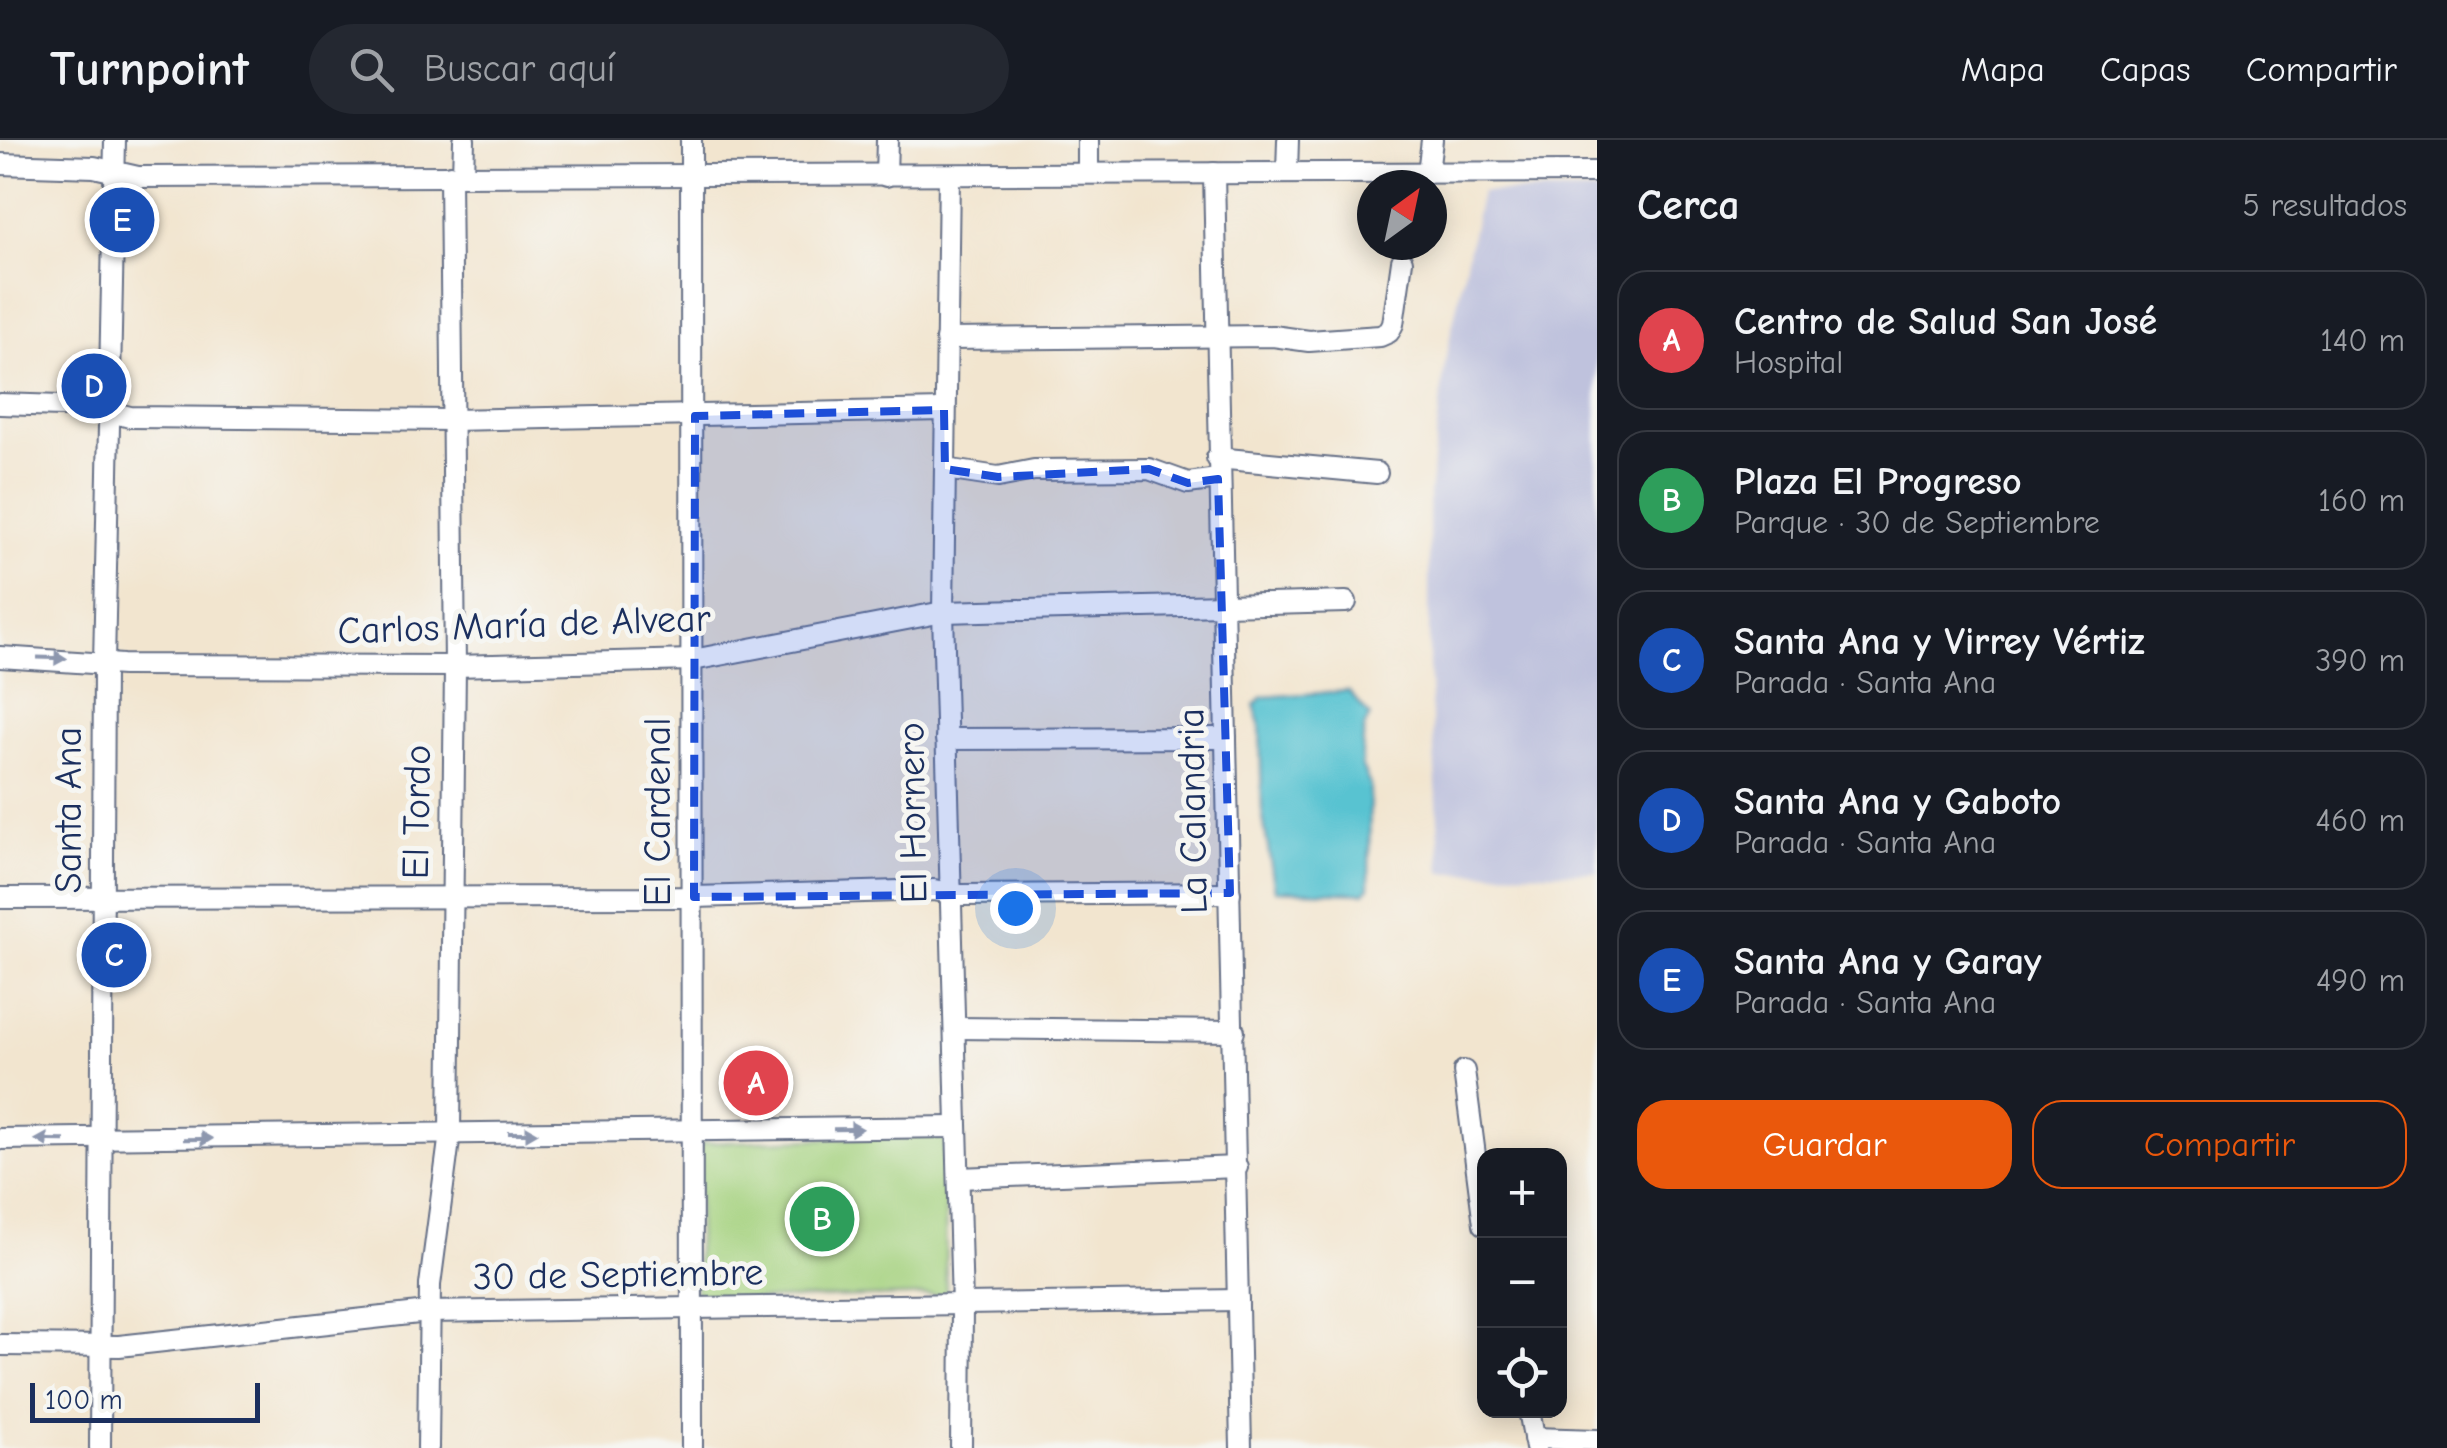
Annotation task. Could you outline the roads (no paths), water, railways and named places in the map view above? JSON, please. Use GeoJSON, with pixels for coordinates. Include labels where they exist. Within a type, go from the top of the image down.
{"type":"FeatureCollection","features":[{"type":"Feature","properties":{"kind":"street","name":"Santa Ana"},"geometry":{"type":"LineString","coordinates":[[100,1448],[104,664],[115,140]]}},
{"type":"Feature","properties":{"kind":"street","name":"El Tordo"},"geometry":{"type":"LineString","coordinates":[[428,1448],[428,1312],[450,1134],[455,666],[452,420],[457,175],[464,140]]}},
{"type":"Feature","properties":{"kind":"street","name":"El Cardenal"},"geometry":{"type":"LineString","coordinates":[[691,140],[692,1448]]}},
{"type":"Feature","properties":{"kind":"street"},"geometry":{"type":"LineString","coordinates":[[886,176],[887,140]]}},
{"type":"Feature","properties":{"kind":"street"},"geometry":{"type":"LineString","coordinates":[[1088,140],[1088,172]]}},
{"type":"Feature","properties":{"kind":"street"},"geometry":{"type":"LineString","coordinates":[[1287,172],[1288,140]]}},
{"type":"Feature","properties":{"kind":"street"},"geometry":{"type":"LineString","coordinates":[[1428,170],[1432,140]]}},
{"type":"Feature","properties":{"kind":"street"},"geometry":{"type":"LineString","coordinates":[[0,164],[94,167],[138,177],[1357,172]]}},
{"type":"Feature","properties":{"kind":"street"},"geometry":{"type":"LineString","coordinates":[[1447,173],[1597,172]]}},
{"type":"Feature","properties":{"kind":"street","name":"La Calandria"},"geometry":{"type":"LineString","coordinates":[[1214,173],[1242,1448]]}},
{"type":"Feature","properties":{"kind":"street","name":"El Hornero"},"geometry":{"type":"LineString","coordinates":[[950,176],[942,612],[962,1307],[961,1448]]}},
{"type":"Feature","properties":{"kind":"street"},"geometry":{"type":"LineString","coordinates":[[946,339],[1380,336],[1389,332],[1393,324],[1402,260]]}},
{"type":"Feature","properties":{"kind":"street"},"geometry":{"type":"LineString","coordinates":[[0,404],[92,407],[130,417],[452,420],[944,410]]}},
{"type":"Feature","properties":{"kind":"street"},"geometry":{"type":"LineString","coordinates":[[945,469],[998,477],[1034,470],[1149,469],[1188,483],[1218,468],[1378,473]]}},
{"type":"Feature","properties":{"kind":"street","name":"Carlos María de Alvear"},"geometry":{"type":"LineString","coordinates":[[0,657],[104,664],[455,666],[693,660],[942,612],[1346,602]]}},
{"type":"Feature","properties":{"kind":"street"},"geometry":{"type":"LineString","coordinates":[[946,739],[1226,738]]}},
{"type":"Feature","properties":{"kind":"street"},"geometry":{"type":"LineString","coordinates":[[0,898],[103,901],[1230,892]]}},
{"type":"Feature","properties":{"kind":"street"},"geometry":{"type":"LineString","coordinates":[[955,1028],[1234,1030]]}},
{"type":"Feature","properties":{"kind":"street"},"geometry":{"type":"LineString","coordinates":[[1464,1071],[1477,1170]]}},
{"type":"Feature","properties":{"kind":"street"},"geometry":{"type":"LineString","coordinates":[[0,1139],[100,1141],[956,1127]]}},
{"type":"Feature","properties":{"kind":"street"},"geometry":{"type":"LineString","coordinates":[[959,1178],[1237,1167]]}},
{"type":"Feature","properties":{"kind":"street","name":"30 de Septiembre"},"geometry":{"type":"LineString","coordinates":[[0,1345],[101,1346],[428,1312],[1238,1300]]}},
{"type":"Feature","properties":{"kind":"street"},"geometry":{"type":"LineString","coordinates":[[1530,1418],[1535,1443],[1597,1440]]}},
{"type":"Feature","properties":{"kind":"water"},"geometry":{"type":"Polygon","coordinates":[[[1348,691],[1370,716],[1364,727],[1361,765],[1370,785],[1369,887],[1364,893],[1275,890],[1262,811],[1260,723],[1254,705],[1263,697],[1348,691]]]}},
{"type":"Feature","properties":{"kind":"place","name":"Santa Ana y Garay"},"geometry":{"type":"Point","coordinates":[122,220]}},
{"type":"Feature","properties":{"kind":"place","name":"Santa Ana y Gaboto"},"geometry":{"type":"Point","coordinates":[94,386]}},
{"type":"Feature","properties":{"kind":"place","name":"Santa Ana y Virrey Vértiz"},"geometry":{"type":"Point","coordinates":[114,955]}},
{"type":"Feature","properties":{"kind":"place","name":"Centro de Salud San José"},"geometry":{"type":"Point","coordinates":[756,1083]}},
{"type":"Feature","properties":{"kind":"place","name":"Plaza El Progreso"},"geometry":{"type":"Point","coordinates":[822,1219]}}]}
